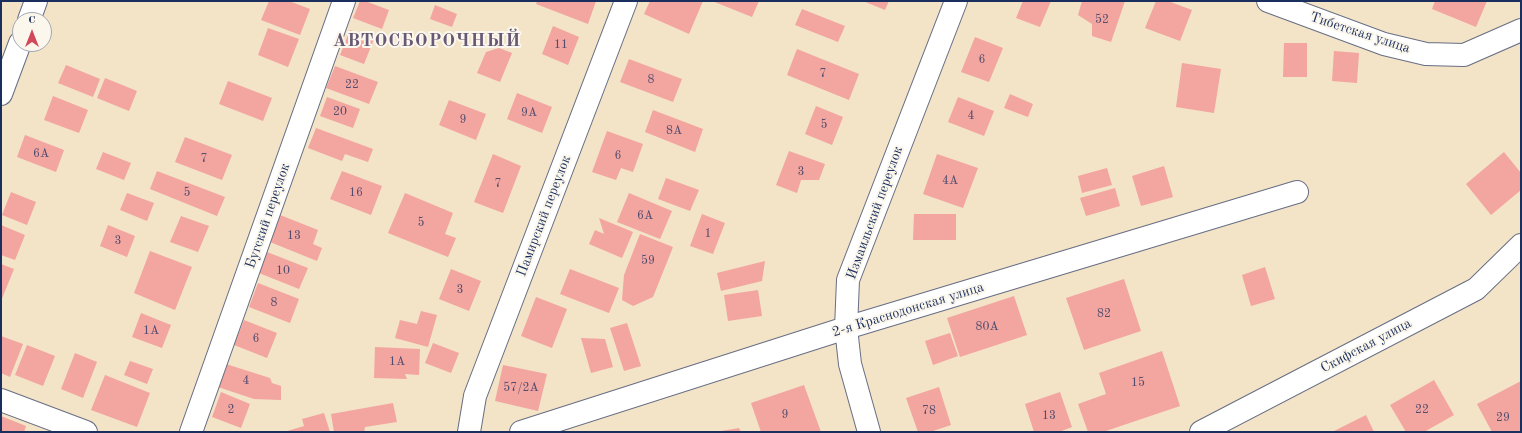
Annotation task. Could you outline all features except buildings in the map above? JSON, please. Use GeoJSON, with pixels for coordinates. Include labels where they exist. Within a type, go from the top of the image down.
{"type":"FeatureCollection","features":[{"type":"Feature","properties":{"kind":"street"},"geometry":{"type":"LineString","coordinates":[[32,12],[36,1]]}},
{"type":"Feature","properties":{"kind":"street","name":"Бугский переулок"},"geometry":{"type":"LineString","coordinates":[[191,432],[344,1]]}},
{"type":"Feature","properties":{"kind":"street","name":"Памирский переулок"},"geometry":{"type":"LineString","coordinates":[[469,432],[475,396],[626,1]]}},
{"type":"Feature","properties":{"kind":"street","name":"Измаильский переулок"},"geometry":{"type":"LineString","coordinates":[[869,432],[850,364],[846,328],[848,280],[956,1]]}},
{"type":"Feature","properties":{"kind":"street","name":"Тибетская улица"},"geometry":{"type":"LineString","coordinates":[[1276,2],[1384,44],[1426,54],[1464,55],[1521,30]]}},
{"type":"Feature","properties":{"kind":"street"},"geometry":{"type":"LineString","coordinates":[[1,94],[17,52]]}},
{"type":"Feature","properties":{"kind":"street","name":"2-я Краснодонская улица"},"geometry":{"type":"LineString","coordinates":[[521,432],[846,328],[1297,192]]}},
{"type":"Feature","properties":{"kind":"street","name":"Скифская улица"},"geometry":{"type":"LineString","coordinates":[[1201,432],[1476,289],[1521,246]]}},
{"type":"Feature","properties":{"kind":"street"},"geometry":{"type":"LineString","coordinates":[[1,400],[86,432]]}},
{"type":"Feature","properties":{"kind":"district","name":"АВТОСБОРОЧНЫЙ"},"geometry":{"type":"Point","coordinates":[427,41]}}]}
